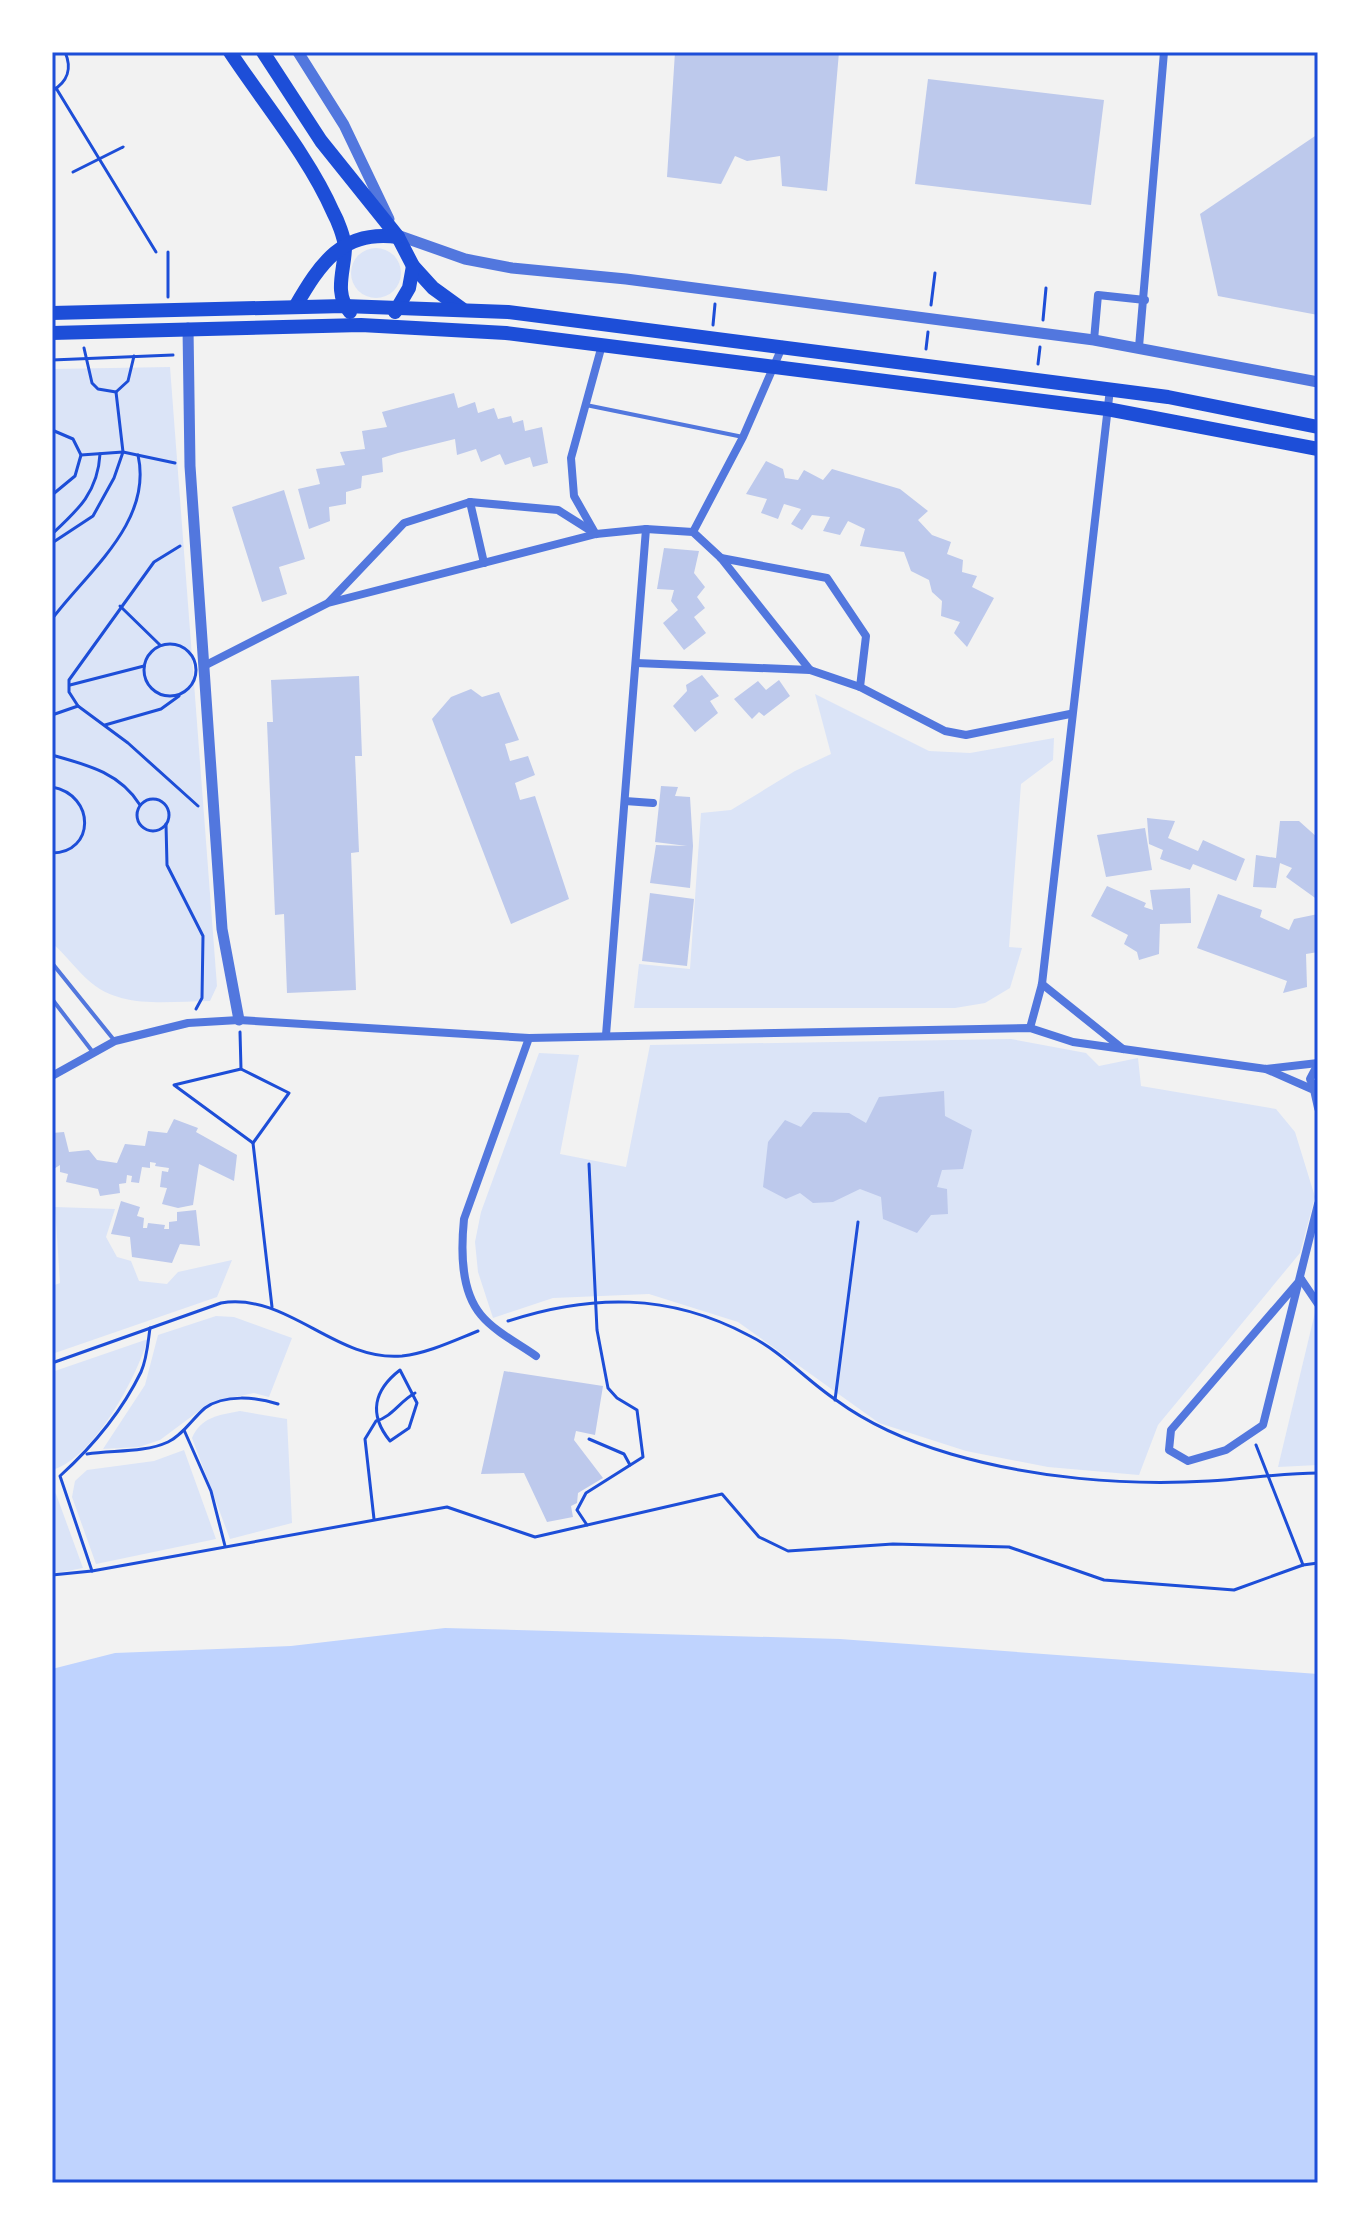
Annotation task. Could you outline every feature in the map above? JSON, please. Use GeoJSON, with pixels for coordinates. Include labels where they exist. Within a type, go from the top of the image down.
{"type":"FeatureCollection","features":[{"type":"Feature","properties":{"kind":"main road"},"geometry":{"type":"LineString","coordinates":[[230,52],[334,212],[345,246],[339,274],[344,306],[361,325]]}},
{"type":"Feature","properties":{"kind":"main road"},"geometry":{"type":"LineString","coordinates":[[263,52],[345,175],[398,237],[413,266],[433,288],[463,309]]}},
{"type":"Feature","properties":{"kind":"main road"},"geometry":{"type":"LineString","coordinates":[[310,171],[345,175]]}},
{"type":"Feature","properties":{"kind":"main road"},"geometry":{"type":"LineString","coordinates":[[295,307],[319,265],[345,246],[360,237],[377,234],[398,237]]}},
{"type":"Feature","properties":{"kind":"main road"},"geometry":{"type":"LineString","coordinates":[[385,325],[409,288],[413,266]]}},
{"type":"Feature","properties":{"kind":"main road"},"geometry":{"type":"LineString","coordinates":[[52,313],[344,306],[463,309],[783,344],[1110,389],[1318,427]]}},
{"type":"Feature","properties":{"kind":"main road"},"geometry":{"type":"LineString","coordinates":[[188,308],[188,328]]}},
{"type":"Feature","properties":{"kind":"main road"},"geometry":{"type":"LineString","coordinates":[[52,333],[361,325],[506,333],[1107,409],[1318,449]]}},
{"type":"Feature","properties":{"kind":"street"},"geometry":{"type":"LineString","coordinates":[[298,52],[344,125],[398,237],[465,259],[512,268],[626,279],[1094,340],[1318,382]]}},
{"type":"Feature","properties":{"kind":"street"},"geometry":{"type":"LineString","coordinates":[[1139,347],[1164,52]]}},
{"type":"Feature","properties":{"kind":"street"},"geometry":{"type":"LineString","coordinates":[[1094,340],[1098,295],[1145,300]]}},
{"type":"Feature","properties":{"kind":"street"},"geometry":{"type":"LineString","coordinates":[[188,328],[190,466],[222,929],[239,1020]]}},
{"type":"Feature","properties":{"kind":"street"},"geometry":{"type":"LineString","coordinates":[[596,534],[574,496],[571,458],[602,344]]}},
{"type":"Feature","properties":{"kind":"street"},"geometry":{"type":"LineString","coordinates":[[693,532],[743,437],[783,344]]}},
{"type":"Feature","properties":{"kind":"street"},"geometry":{"type":"LineString","coordinates":[[1030,1028],[1042,984],[1070,714],[1110,389]]}},
{"type":"Feature","properties":{"kind":"street"},"geometry":{"type":"LineString","coordinates":[[328,603],[404,523],[470,502],[558,510],[596,534]]}},
{"type":"Feature","properties":{"kind":"street"},"geometry":{"type":"LineString","coordinates":[[470,502],[484,563]]}},
{"type":"Feature","properties":{"kind":"street"},"geometry":{"type":"LineString","coordinates":[[606,1035],[646,529]]}},
{"type":"Feature","properties":{"kind":"street"},"geometry":{"type":"LineString","coordinates":[[204,666],[328,603],[596,534],[646,529],[693,532],[721,558],[810,670]]}},
{"type":"Feature","properties":{"kind":"street"},"geometry":{"type":"LineString","coordinates":[[721,558],[827,578],[866,636],[860,687]]}},
{"type":"Feature","properties":{"kind":"street"},"geometry":{"type":"LineString","coordinates":[[636,663],[810,670],[860,687],[945,731],[966,735],[1070,714]]}},
{"type":"Feature","properties":{"kind":"street"},"geometry":{"type":"LineString","coordinates":[[625,801],[653,803]]}},
{"type":"Feature","properties":{"kind":"street"},"geometry":{"type":"LineString","coordinates":[[1042,984],[1124,1049]]}},
{"type":"Feature","properties":{"kind":"street"},"geometry":{"type":"LineString","coordinates":[[52,1076],[115,1041],[188,1023],[239,1020],[529,1038],[1030,1028],[1073,1042],[1266,1069],[1318,1064]]}},
{"type":"Feature","properties":{"kind":"street"},"geometry":{"type":"LineString","coordinates":[[529,1038],[464,1219],[461,1248],[470,1293],[480,1314],[536,1356]]}},
{"type":"Feature","properties":{"kind":"street"},"geometry":{"type":"LineString","coordinates":[[1318,1064],[1310,1079],[1318,1108]]}},
{"type":"Feature","properties":{"kind":"street"},"geometry":{"type":"LineString","coordinates":[[1266,1069],[1316,1092]]}},
{"type":"Feature","properties":{"kind":"street"},"geometry":{"type":"LineString","coordinates":[[1301,1279],[1171,1430],[1169,1450],[1188,1461],[1226,1450],[1263,1425],[1301,1279],[1318,1204]]}},
{"type":"Feature","properties":{"kind":"street"},"geometry":{"type":"LineString","coordinates":[[1301,1279],[1318,1304]]}},
{"type":"Feature","properties":{"kind":"lane"},"geometry":{"type":"LineString","coordinates":[[586,405],[743,437]]}},
{"type":"Feature","properties":{"kind":"lane"},"geometry":{"type":"LineString","coordinates":[[52,963],[115,1041]]}},
{"type":"Feature","properties":{"kind":"lane"},"geometry":{"type":"LineString","coordinates":[[52,999],[93,1052]]}},
{"type":"Feature","properties":{"kind":"path"},"geometry":{"type":"LineString","coordinates":[[65,52],[69,69],[54,90],[156,252]]}},
{"type":"Feature","properties":{"kind":"path"},"geometry":{"type":"LineString","coordinates":[[73,172],[123,147]]}},
{"type":"Feature","properties":{"kind":"path"},"geometry":{"type":"LineString","coordinates":[[168,252],[168,309]]}},
{"type":"Feature","properties":{"kind":"path"},"geometry":{"type":"LineString","coordinates":[[83,332],[92,383],[98,389],[116,392]]}},
{"type":"Feature","properties":{"kind":"path"},"geometry":{"type":"LineString","coordinates":[[52,360],[188,354]]}},
{"type":"Feature","properties":{"kind":"path"},"geometry":{"type":"LineString","coordinates":[[116,392],[128,381],[134,356]]}},
{"type":"Feature","properties":{"kind":"path"},"geometry":{"type":"LineString","coordinates":[[52,543],[93,516],[104,501],[123,452],[116,392]]}},
{"type":"Feature","properties":{"kind":"path"},"geometry":{"type":"LineString","coordinates":[[52,430],[73,439],[81,455],[75,476],[52,495]]}},
{"type":"Feature","properties":{"kind":"path"},"geometry":{"type":"LineString","coordinates":[[81,455],[123,452],[190,466]]}},
{"type":"Feature","properties":{"kind":"path"},"geometry":{"type":"LineString","coordinates":[[52,534],[86,502],[99,474],[100,454]]}},
{"type":"Feature","properties":{"kind":"path"},"geometry":{"type":"LineString","coordinates":[[52,619],[120,539],[138,500],[143,477],[138,455]]}},
{"type":"Feature","properties":{"kind":"path"},"geometry":{"type":"LineString","coordinates":[[195,537],[154,562],[69,680],[69,686],[78,706],[215,821]]}},
{"type":"Feature","properties":{"kind":"path"},"geometry":{"type":"LineString","coordinates":[[120,606],[160,645]]}},
{"type":"Feature","properties":{"kind":"path"},"geometry":{"type":"LineString","coordinates":[[104,725],[161,709],[182,694],[193,683],[197,668],[191,653],[176,644],[160,645],[149,654],[144,666],[148,685],[163,696],[182,694]]}},
{"type":"Feature","properties":{"kind":"path"},"geometry":{"type":"LineString","coordinates":[[69,686],[144,666]]}},
{"type":"Feature","properties":{"kind":"path"},"geometry":{"type":"LineString","coordinates":[[52,715],[78,706]]}},
{"type":"Feature","properties":{"kind":"path"},"geometry":{"type":"LineString","coordinates":[[52,755],[117,778],[140,805]]}},
{"type":"Feature","properties":{"kind":"path"},"geometry":{"type":"LineString","coordinates":[[52,787],[66,790],[77,798],[84,811],[85,824],[81,838],[72,848],[52,853]]}},
{"type":"Feature","properties":{"kind":"path"},"geometry":{"type":"LineString","coordinates":[[166,824],[160,830],[143,828],[137,813],[140,805],[146,800],[162,801],[169,816],[166,824],[167,865],[203,936],[202,998],[188,1023]]}},
{"type":"Feature","properties":{"kind":"path"},"geometry":{"type":"LineString","coordinates":[[239,1020],[241,1069]]}},
{"type":"Feature","properties":{"kind":"path"},"geometry":{"type":"LineString","coordinates":[[253,1143],[174,1085],[241,1069],[289,1093],[253,1143],[272,1307]]}},
{"type":"Feature","properties":{"kind":"path"},"geometry":{"type":"LineString","coordinates":[[587,1525],[577,1510],[586,1493],[643,1457],[637,1410],[617,1398],[608,1388],[597,1330],[589,1164]]}},
{"type":"Feature","properties":{"kind":"path"},"geometry":{"type":"LineString","coordinates":[[835,1400],[858,1222]]}},
{"type":"Feature","properties":{"kind":"path"},"geometry":{"type":"LineString","coordinates":[[52,1363],[221,1303],[240,1300],[272,1307],[352,1348],[398,1356],[423,1352],[544,1309],[596,1303],[662,1303],[749,1335],[835,1400],[873,1424],[909,1439],[1001,1466],[1075,1477],[1148,1483],[1318,1473]]}},
{"type":"Feature","properties":{"kind":"path"},"geometry":{"type":"LineString","coordinates":[[52,1477],[60,1476],[84,1454],[113,1417],[142,1369],[150,1328]]}},
{"type":"Feature","properties":{"kind":"path"},"geometry":{"type":"LineString","coordinates":[[374,1519],[365,1439],[376,1421],[376,1400],[381,1388],[400,1370],[415,1393],[414,1417],[409,1428],[390,1441],[376,1421]]}},
{"type":"Feature","properties":{"kind":"path"},"geometry":{"type":"LineString","coordinates":[[376,1421],[385,1419],[399,1402],[415,1393]]}},
{"type":"Feature","properties":{"kind":"path"},"geometry":{"type":"LineString","coordinates":[[84,1454],[140,1449],[168,1442],[208,1405],[245,1398],[260,1398],[278,1404]]}},
{"type":"Feature","properties":{"kind":"path"},"geometry":{"type":"LineString","coordinates":[[184,1430],[211,1491],[225,1546]]}},
{"type":"Feature","properties":{"kind":"path"},"geometry":{"type":"LineString","coordinates":[[1251,1433],[1303,1565]]}},
{"type":"Feature","properties":{"kind":"path"},"geometry":{"type":"LineString","coordinates":[[589,1439],[624,1454],[630,1465]]}},
{"type":"Feature","properties":{"kind":"path"},"geometry":{"type":"LineString","coordinates":[[60,1476],[92,1571]]}},
{"type":"Feature","properties":{"kind":"path"},"geometry":{"type":"LineString","coordinates":[[52,1576],[447,1507],[535,1537],[722,1494],[759,1537],[788,1551],[893,1544],[1009,1547],[1104,1580],[1234,1590],[1303,1565],[1318,1563]]}},
{"type":"Feature","properties":{"kind":"shaded area"},"geometry":{"type":"Polygon","coordinates":[[[376,248],[393,256],[401,273],[393,290],[376,298],[359,290],[351,273],[359,256],[376,248]]]}},
{"type":"Feature","properties":{"kind":"shaded area"},"geometry":{"type":"Polygon","coordinates":[[[170,367],[217,986],[210,1001],[146,1002],[101,990],[52,943],[52,369],[170,367]]]}},
{"type":"Feature","properties":{"kind":"shaded area"},"geometry":{"type":"Polygon","coordinates":[[[815,694],[929,751],[970,753],[1054,738],[1053,760],[1021,784],[1009,947],[1022,948],[1010,988],[985,1003],[955,1008],[634,1008],[639,964],[690,969],[701,813],[731,810],[795,771],[831,754],[815,694]]]}},
{"type":"Feature","properties":{"kind":"shaded area"},"geometry":{"type":"Polygon","coordinates":[[[1011,1039],[1086,1053],[1099,1066],[1138,1058],[1141,1086],[1276,1109],[1295,1132],[1315,1197],[1300,1253],[1158,1425],[1139,1475],[1048,1467],[966,1451],[879,1423],[738,1322],[649,1294],[553,1298],[493,1318],[478,1272],[475,1242],[481,1212],[539,1053],[579,1055],[560,1154],[626,1167],[650,1045],[1011,1039]]]}},
{"type":"Feature","properties":{"kind":"shaded area"},"geometry":{"type":"Polygon","coordinates":[[[55,1207],[115,1209],[106,1237],[117,1257],[131,1261],[139,1281],[167,1284],[178,1272],[232,1260],[217,1297],[52,1354],[52,1286],[60,1283],[55,1207]]]}},
{"type":"Feature","properties":{"kind":"shaded area"},"geometry":{"type":"Polygon","coordinates":[[[1318,1300],[1318,1465],[1278,1467],[1318,1300]]]}},
{"type":"Feature","properties":{"kind":"shaded area"},"geometry":{"type":"Polygon","coordinates":[[[216,1316],[234,1317],[292,1338],[269,1397],[254,1393],[211,1402],[160,1440],[139,1447],[103,1449],[145,1385],[158,1335],[216,1316]]]}},
{"type":"Feature","properties":{"kind":"shaded area"},"geometry":{"type":"Polygon","coordinates":[[[148,1339],[134,1374],[98,1434],[68,1463],[52,1470],[52,1372],[148,1339]]]}},
{"type":"Feature","properties":{"kind":"shaded area"},"geometry":{"type":"Polygon","coordinates":[[[240,1411],[287,1419],[292,1523],[230,1539],[192,1438],[206,1421],[240,1411]]]}},
{"type":"Feature","properties":{"kind":"shaded area"},"geometry":{"type":"Polygon","coordinates":[[[184,1450],[216,1539],[96,1564],[72,1497],[75,1481],[87,1470],[154,1461],[184,1450]]]}},
{"type":"Feature","properties":{"kind":"shaded area"},"geometry":{"type":"Polygon","coordinates":[[[52,1489],[83,1568],[57,1573],[52,1568],[52,1489]]]}},
{"type":"Feature","properties":{"kind":"water"},"geometry":{"type":"Polygon","coordinates":[[[445,1628],[840,1639],[1318,1674],[1318,2183],[52,2183],[52,1669],[115,1653],[291,1646],[445,1628]]]}},
{"type":"Feature","properties":{"kind":"building"},"geometry":{"type":"Polygon","coordinates":[[[675,52],[839,52],[827,191],[782,186],[780,156],[747,161],[735,156],[721,184],[667,177],[675,52]]]}},
{"type":"Feature","properties":{"kind":"building"},"geometry":{"type":"Polygon","coordinates":[[[928,79],[1104,100],[1091,205],[915,184],[928,79]]]}},
{"type":"Feature","properties":{"kind":"building"},"geometry":{"type":"Polygon","coordinates":[[[1318,134],[1318,315],[1218,296],[1200,214],[1318,134]]]}},
{"type":"Feature","properties":{"kind":"building"},"geometry":{"type":"Polygon","coordinates":[[[454,393],[458,408],[475,402],[478,413],[494,408],[498,419],[511,416],[513,423],[523,420],[525,431],[542,427],[548,463],[533,467],[530,457],[505,465],[500,454],[481,462],[476,449],[457,455],[455,439],[398,453],[382,458],[383,472],[362,476],[361,488],[346,492],[346,504],[329,507],[330,521],[309,529],[298,489],[320,484],[316,469],[345,465],[340,452],[365,449],[362,431],[387,427],[382,412],[454,393]]]}},
{"type":"Feature","properties":{"kind":"building"},"geometry":{"type":"Polygon","coordinates":[[[766,461],[783,469],[785,478],[798,480],[804,470],[823,480],[832,469],[900,489],[928,511],[918,520],[932,535],[951,542],[947,554],[963,560],[962,572],[977,576],[972,587],[994,598],[967,647],[954,633],[960,622],[941,616],[942,601],[932,592],[929,580],[911,571],[904,552],[860,546],[865,529],[848,521],[840,535],[823,531],[830,517],[812,515],[802,530],[791,524],[801,509],[784,504],[778,519],[761,513],[767,499],[746,494],[766,461]]]}},
{"type":"Feature","properties":{"kind":"building"},"geometry":{"type":"Polygon","coordinates":[[[284,490],[305,559],[279,567],[287,594],[262,602],[232,507],[284,490]]]}},
{"type":"Feature","properties":{"kind":"building"},"geometry":{"type":"Polygon","coordinates":[[[664,548],[699,551],[694,573],[705,587],[697,597],[705,608],[694,617],[706,633],[684,650],[663,623],[678,610],[671,601],[674,590],[657,589],[664,548]]]}},
{"type":"Feature","properties":{"kind":"building"},"geometry":{"type":"Polygon","coordinates":[[[702,675],[719,696],[710,701],[718,713],[695,732],[673,706],[687,691],[686,685],[702,675]]]}},
{"type":"Feature","properties":{"kind":"building"},"geometry":{"type":"Polygon","coordinates":[[[359,676],[362,756],[355,756],[359,852],[351,853],[356,990],[287,993],[284,914],[275,915],[267,722],[273,722],[271,680],[359,676]]]}},
{"type":"Feature","properties":{"kind":"building"},"geometry":{"type":"Polygon","coordinates":[[[779,680],[790,696],[764,716],[759,712],[752,719],[734,699],[758,681],[766,690],[779,680]]]}},
{"type":"Feature","properties":{"kind":"building"},"geometry":{"type":"Polygon","coordinates":[[[471,689],[482,697],[499,692],[519,740],[505,744],[510,761],[528,756],[535,775],[515,783],[520,800],[535,796],[569,899],[511,924],[432,719],[451,697],[471,689]]]}},
{"type":"Feature","properties":{"kind":"building"},"geometry":{"type":"Polygon","coordinates":[[[661,786],[678,787],[675,796],[690,797],[693,846],[690,888],[650,883],[656,845],[687,846],[655,842],[661,786]]]}},
{"type":"Feature","properties":{"kind":"building"},"geometry":{"type":"Polygon","coordinates":[[[1147,818],[1175,821],[1168,838],[1198,851],[1203,840],[1245,859],[1236,881],[1193,864],[1190,870],[1160,859],[1163,850],[1149,844],[1147,818]]]}},
{"type":"Feature","properties":{"kind":"building"},"geometry":{"type":"Polygon","coordinates":[[[1280,821],[1299,821],[1318,838],[1318,900],[1286,877],[1292,868],[1280,863],[1276,888],[1253,887],[1256,855],[1276,858],[1280,821]]]}},
{"type":"Feature","properties":{"kind":"building"},"geometry":{"type":"Polygon","coordinates":[[[1145,828],[1152,870],[1106,877],[1097,835],[1145,828]]]}},
{"type":"Feature","properties":{"kind":"building"},"geometry":{"type":"Polygon","coordinates":[[[1107,886],[1146,903],[1144,907],[1153,910],[1150,890],[1190,888],[1191,923],[1160,924],[1159,954],[1139,960],[1137,952],[1124,944],[1128,935],[1091,916],[1107,886]]]}},
{"type":"Feature","properties":{"kind":"building"},"geometry":{"type":"Polygon","coordinates":[[[650,893],[694,899],[687,966],[642,961],[650,893]]]}},
{"type":"Feature","properties":{"kind":"building"},"geometry":{"type":"Polygon","coordinates":[[[1218,894],[1262,910],[1260,917],[1289,930],[1294,919],[1318,914],[1318,952],[1306,954],[1307,987],[1283,993],[1287,981],[1197,948],[1218,894]]]}},
{"type":"Feature","properties":{"kind":"building"},"geometry":{"type":"Polygon","coordinates":[[[944,1091],[945,1116],[972,1130],[963,1169],[942,1170],[937,1187],[947,1189],[948,1214],[931,1215],[917,1233],[883,1219],[881,1197],[860,1189],[833,1202],[813,1203],[800,1193],[786,1199],[763,1187],[768,1142],[785,1120],[801,1127],[813,1112],[849,1113],[866,1123],[879,1097],[944,1091]]]}},
{"type":"Feature","properties":{"kind":"building"},"geometry":{"type":"Polygon","coordinates":[[[174,1119],[198,1128],[196,1132],[237,1155],[234,1181],[199,1164],[193,1205],[178,1208],[162,1204],[167,1188],[160,1187],[162,1171],[168,1172],[169,1168],[155,1166],[156,1163],[150,1162],[150,1168],[142,1167],[139,1183],[131,1182],[132,1176],[127,1175],[126,1183],[119,1184],[120,1193],[100,1196],[98,1189],[66,1182],[68,1174],[60,1172],[60,1165],[52,1170],[52,1133],[64,1132],[69,1152],[89,1150],[97,1160],[117,1163],[125,1144],[145,1146],[148,1131],[167,1133],[174,1119]]]}},
{"type":"Feature","properties":{"kind":"building"},"geometry":{"type":"Polygon","coordinates":[[[121,1201],[140,1207],[137,1216],[144,1218],[143,1228],[147,1228],[148,1223],[165,1225],[164,1229],[169,1229],[169,1222],[177,1221],[177,1212],[196,1210],[200,1246],[180,1244],[172,1263],[132,1257],[130,1237],[111,1234],[121,1201]]]}},
{"type":"Feature","properties":{"kind":"building"},"geometry":{"type":"Polygon","coordinates":[[[504,1371],[603,1386],[595,1435],[576,1431],[574,1440],[603,1478],[578,1493],[577,1503],[571,1506],[573,1517],[547,1522],[524,1473],[481,1474],[504,1371]]]}}]}
